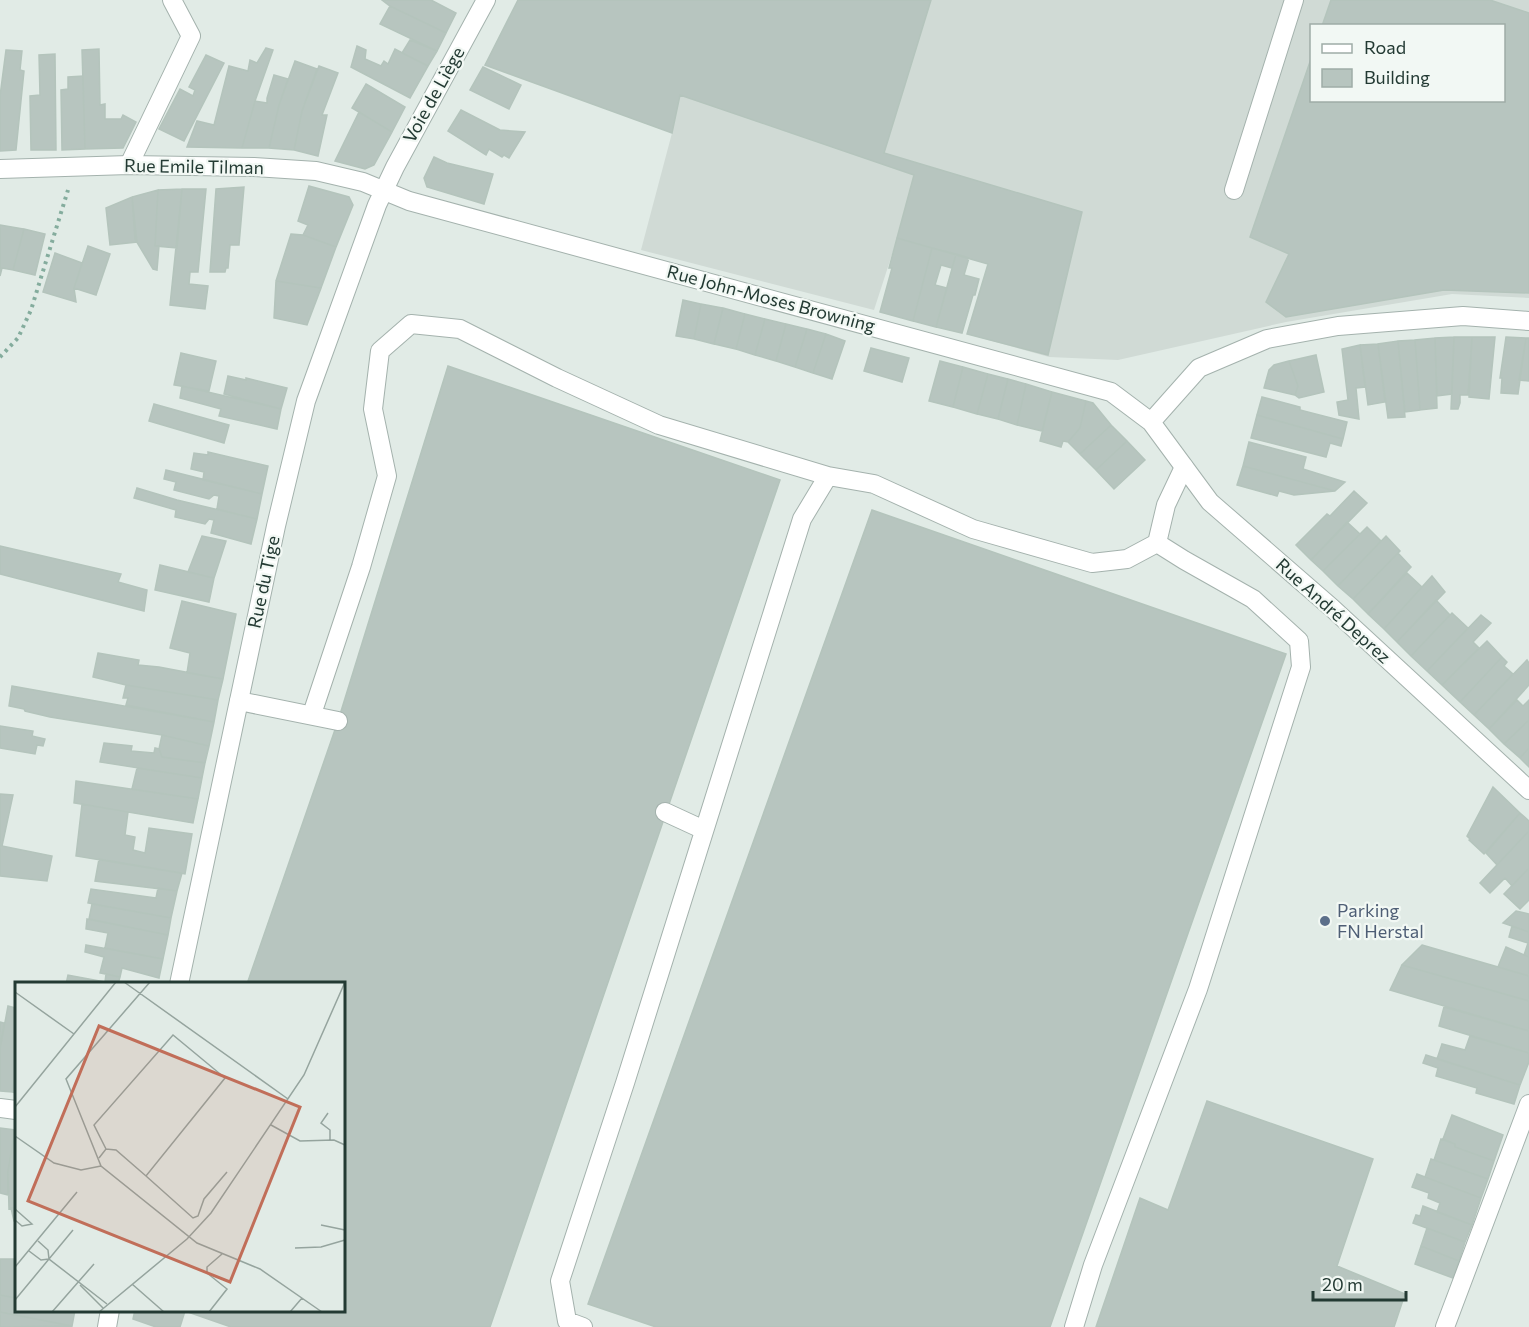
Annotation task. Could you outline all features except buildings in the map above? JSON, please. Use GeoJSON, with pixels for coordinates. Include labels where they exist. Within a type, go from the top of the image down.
{"type":"FeatureCollection","features":[{"type":"Feature","properties":{"kind":"street"},"geometry":{"type":"LineString","coordinates":[[129,165],[191,36],[172,0]]}},
{"type":"Feature","properties":{"kind":"street","name":"Voie de Liège"},"geometry":{"type":"LineString","coordinates":[[384,191],[394,167],[486,0]]}},
{"type":"Feature","properties":{"kind":"street"},"geometry":{"type":"LineString","coordinates":[[1234,190],[1294,0]]}},
{"type":"Feature","properties":{"kind":"street","name":"Rue Emile Tilman"},"geometry":{"type":"LineString","coordinates":[[0,169],[129,165],[254,166],[316,171],[363,182],[384,191]]}},
{"type":"Feature","properties":{"kind":"street","name":"Rue John-Moses Browning"},"geometry":{"type":"LineString","coordinates":[[384,191],[409,201],[1111,392],[1151,422]]}},
{"type":"Feature","properties":{"kind":"street","name":"Rue du Tige"},"geometry":{"type":"LineString","coordinates":[[178,982],[276,525],[306,401],[384,191]]}},
{"type":"Feature","properties":{"kind":"street"},"geometry":{"type":"LineString","coordinates":[[1151,422],[1199,368],[1267,339],[1338,326],[1463,316],[1529,321]]}},
{"type":"Feature","properties":{"kind":"street"},"geometry":{"type":"LineString","coordinates":[[312,714],[361,567],[387,476],[373,409],[380,351],[411,324],[460,329],[556,378],[659,425],[828,476],[874,484],[973,530],[1092,563],[1127,559],[1157,543],[1166,505],[1184,467]]}},
{"type":"Feature","properties":{"kind":"street","name":"Rue André Deprez"},"geometry":{"type":"LineString","coordinates":[[1151,422],[1210,502],[1332,608],[1529,790]]}},
{"type":"Feature","properties":{"kind":"street"},"geometry":{"type":"LineString","coordinates":[[583,1327],[567,1321],[560,1281],[802,519],[828,476]]}},
{"type":"Feature","properties":{"kind":"street"},"geometry":{"type":"LineString","coordinates":[[1074,1327],[1093,1265],[1198,989],[1301,667],[1299,641],[1253,599],[1157,543]]}},
{"type":"Feature","properties":{"kind":"street"},"geometry":{"type":"LineString","coordinates":[[239,701],[338,721]]}},
{"type":"Feature","properties":{"kind":"street"},"geometry":{"type":"LineString","coordinates":[[665,812],[704,831]]}},
{"type":"Feature","properties":{"kind":"street"},"geometry":{"type":"LineString","coordinates":[[1445,1327],[1529,1104]]}},
{"type":"Feature","properties":{"kind":"street"},"geometry":{"type":"LineString","coordinates":[[0,1108],[15,1110]]}},
{"type":"Feature","properties":{"kind":"street"},"geometry":{"type":"LineString","coordinates":[[107,1327],[110,1312]]}},
{"type":"Feature","properties":{"kind":"path"},"geometry":{"type":"LineString","coordinates":[[0,357],[18,338],[31,310],[75,166]]}},
{"type":"Feature","properties":{"kind":"shaded area"},"geometry":{"type":"Polygon","coordinates":[[[518,0],[1529,0],[1529,298],[1452,294],[1286,322],[1118,360],[1049,357],[967,334],[988,264],[897,239],[874,310],[641,250],[672,133],[485,65],[518,0]]]}},
{"type":"Feature","properties":{"kind":"place","name":"Parking FN Herstal"},"geometry":{"type":"Point","coordinates":[1325,921]}}]}
